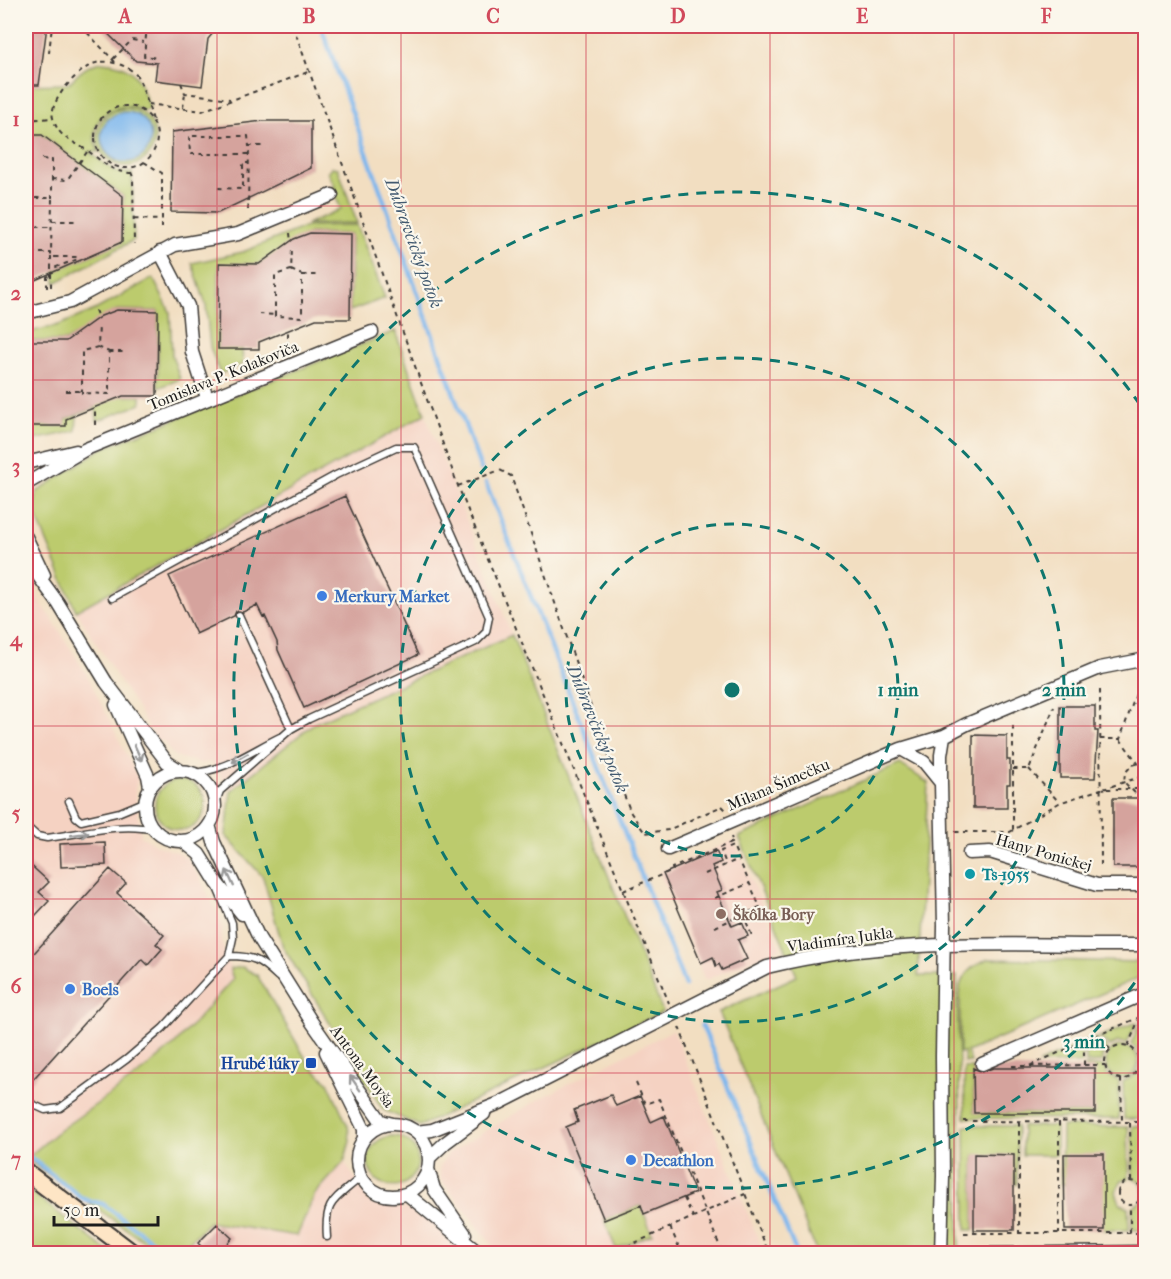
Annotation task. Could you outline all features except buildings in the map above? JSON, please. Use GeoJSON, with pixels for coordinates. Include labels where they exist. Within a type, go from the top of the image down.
{"type":"FeatureCollection","features":[{"type":"Feature","properties":{"kind":"main road"},"geometry":{"type":"LineString","coordinates":[[26,1172],[134,1254]]}},
{"type":"Feature","properties":{"kind":"street"},"geometry":{"type":"LineString","coordinates":[[26,313],[70,302],[175,245],[238,234],[332,195]]}},
{"type":"Feature","properties":{"kind":"street"},"geometry":{"type":"LineString","coordinates":[[160,252],[188,306],[192,352],[207,398]]}},
{"type":"Feature","properties":{"kind":"street","name":"Tomislava P. Kolakoviča"},"geometry":{"type":"LineString","coordinates":[[26,484],[86,449],[372,332]]}},
{"type":"Feature","properties":{"kind":"street","name":"Tomislava P. Kolakoviča"},"geometry":{"type":"LineString","coordinates":[[26,463],[86,449]]}},
{"type":"Feature","properties":{"kind":"street"},"geometry":{"type":"LineString","coordinates":[[26,537],[58,603]]}},
{"type":"Feature","properties":{"kind":"street"},"geometry":{"type":"LineString","coordinates":[[26,559],[58,603],[106,682],[167,762],[203,780],[208,785],[215,805],[209,825],[198,836],[183,841],[168,839],[154,830],[146,816],[144,802],[150,787],[163,774],[186,772]]}},
{"type":"Feature","properties":{"kind":"street"},"geometry":{"type":"LineString","coordinates":[[941,1254],[944,944],[941,755],[944,736],[1100,668],[1146,659]]}},
{"type":"Feature","properties":{"kind":"street"},"geometry":{"type":"LineString","coordinates":[[106,682],[144,766],[150,787]]}},
{"type":"Feature","properties":{"kind":"street","name":"Milana Šimečku"},"geometry":{"type":"LineString","coordinates":[[668,849],[901,749],[944,736]]}},
{"type":"Feature","properties":{"kind":"street"},"geometry":{"type":"LineString","coordinates":[[901,749],[924,762],[941,783]]}},
{"type":"Feature","properties":{"kind":"street","name":"Antona Moyša"},"geometry":{"type":"LineString","coordinates":[[209,825],[214,842],[255,929],[311,1022],[364,1129],[364,1138]]}},
{"type":"Feature","properties":{"kind":"street","name":"Antona Moyša"},"geometry":{"type":"LineString","coordinates":[[183,841],[199,854],[217,883],[255,929]]}},
{"type":"Feature","properties":{"kind":"street","name":"Hany Ponickej"},"geometry":{"type":"LineString","coordinates":[[969,853],[990,852],[1097,885],[1146,885]]}},
{"type":"Feature","properties":{"kind":"street","name":"Vladimíra Jukla"},"geometry":{"type":"LineString","coordinates":[[416,1132],[432,1130],[500,1103],[767,967],[856,950],[944,944],[1146,945]]}},
{"type":"Feature","properties":{"kind":"street"},"geometry":{"type":"LineString","coordinates":[[982,1064],[1146,993]]}},
{"type":"Feature","properties":{"kind":"street","name":"Antona Moyša"},"geometry":{"type":"LineString","coordinates":[[311,1022],[381,1121],[393,1124]]}},
{"type":"Feature","properties":{"kind":"street","name":"Vladimíra Jukla"},"geometry":{"type":"LineString","coordinates":[[429,1164],[445,1143],[500,1103]]}},
{"type":"Feature","properties":{"kind":"street"},"geometry":{"type":"LineString","coordinates":[[429,1164],[419,1186],[406,1194],[383,1195],[373,1190],[361,1177],[357,1166],[357,1154],[364,1138],[377,1127],[393,1124],[405,1126],[416,1132],[425,1143],[434,1189],[477,1251]]}},
{"type":"Feature","properties":{"kind":"street"},"geometry":{"type":"LineString","coordinates":[[406,1194],[477,1251]]}},
{"type":"Feature","properties":{"kind":"street"},"geometry":{"type":"LineString","coordinates":[[973,1254],[1146,1252]]}},
{"type":"Feature","properties":{"kind":"lane"},"geometry":{"type":"LineString","coordinates":[[112,598],[336,475],[396,447],[414,447],[489,617],[486,632],[476,642],[309,719],[222,767],[208,772],[186,772]]}},
{"type":"Feature","properties":{"kind":"lane"},"geometry":{"type":"LineString","coordinates":[[239,615],[288,731]]}},
{"type":"Feature","properties":{"kind":"lane"},"geometry":{"type":"LineString","coordinates":[[215,805],[220,791],[288,731]]}},
{"type":"Feature","properties":{"kind":"lane"},"geometry":{"type":"LineString","coordinates":[[69,801],[76,817],[81,821],[120,812],[144,802]]}},
{"type":"Feature","properties":{"kind":"lane"},"geometry":{"type":"LineString","coordinates":[[26,826],[37,836],[47,838],[124,826],[138,826],[154,830]]}},
{"type":"Feature","properties":{"kind":"lane"},"geometry":{"type":"LineString","coordinates":[[26,1098],[32,1104],[45,1110],[60,1108],[127,1059],[164,1028],[229,956],[233,938],[232,923],[221,899],[217,883]]}},
{"type":"Feature","properties":{"kind":"lane"},"geometry":{"type":"LineString","coordinates":[[229,956],[248,956],[261,962],[291,988]]}},
{"type":"Feature","properties":{"kind":"lane"},"geometry":{"type":"LineString","coordinates":[[327,1237],[326,1219],[331,1203],[361,1177]]}},
{"type":"Feature","properties":{"kind":"path"},"geometry":{"type":"LineString","coordinates":[[49,53],[52,26]]}},
{"type":"Feature","properties":{"kind":"path"},"geometry":{"type":"LineString","coordinates":[[81,26],[116,63],[138,76],[157,130],[154,150],[144,162],[129,168],[119,168],[102,157],[94,134],[100,119],[111,109],[125,105],[136,107],[153,120]]}},
{"type":"Feature","properties":{"kind":"path"},"geometry":{"type":"LineString","coordinates":[[147,26],[144,56],[158,58]]}},
{"type":"Feature","properties":{"kind":"path"},"geometry":{"type":"LineString","coordinates":[[293,26],[459,486],[769,1254]]}},
{"type":"Feature","properties":{"kind":"path"},"geometry":{"type":"LineString","coordinates":[[113,59],[132,40],[145,42]]}},
{"type":"Feature","properties":{"kind":"path"},"geometry":{"type":"LineString","coordinates":[[116,63],[95,63],[84,69],[58,96],[52,113],[64,138],[88,151],[116,172],[132,173]]}},
{"type":"Feature","properties":{"kind":"path"},"geometry":{"type":"LineString","coordinates":[[148,104],[202,111],[309,72]]}},
{"type":"Feature","properties":{"kind":"path"},"geometry":{"type":"LineString","coordinates":[[181,83],[185,93],[183,108]]}},
{"type":"Feature","properties":{"kind":"path"},"geometry":{"type":"LineString","coordinates":[[185,93],[233,99]]}},
{"type":"Feature","properties":{"kind":"path"},"geometry":{"type":"LineString","coordinates":[[26,120],[53,118]]}},
{"type":"Feature","properties":{"kind":"path"},"geometry":{"type":"LineString","coordinates":[[248,210],[248,163],[249,154],[249,146],[248,136],[189,136],[190,154],[249,154]]}},
{"type":"Feature","properties":{"kind":"path"},"geometry":{"type":"LineString","coordinates":[[249,146],[264,146]]}},
{"type":"Feature","properties":{"kind":"path"},"geometry":{"type":"LineString","coordinates":[[52,179],[67,180],[88,151]]}},
{"type":"Feature","properties":{"kind":"path"},"geometry":{"type":"LineString","coordinates":[[42,159],[52,160],[51,286]]}},
{"type":"Feature","properties":{"kind":"path"},"geometry":{"type":"LineString","coordinates":[[144,162],[162,173],[162,228]]}},
{"type":"Feature","properties":{"kind":"path"},"geometry":{"type":"LineString","coordinates":[[218,188],[243,189],[243,162],[248,163]]}},
{"type":"Feature","properties":{"kind":"path"},"geometry":{"type":"LineString","coordinates":[[129,168],[132,173],[134,244]]}},
{"type":"Feature","properties":{"kind":"path"},"geometry":{"type":"LineString","coordinates":[[26,198],[52,198]]}},
{"type":"Feature","properties":{"kind":"path"},"geometry":{"type":"LineString","coordinates":[[134,219],[162,220]]}},
{"type":"Feature","properties":{"kind":"path"},"geometry":{"type":"LineString","coordinates":[[52,221],[75,221]]}},
{"type":"Feature","properties":{"kind":"path"},"geometry":{"type":"LineString","coordinates":[[26,267],[26,227],[52,227]]}},
{"type":"Feature","properties":{"kind":"path"},"geometry":{"type":"LineString","coordinates":[[290,233],[291,242]]}},
{"type":"Feature","properties":{"kind":"path"},"geometry":{"type":"LineString","coordinates":[[291,270],[292,249]]}},
{"type":"Feature","properties":{"kind":"path"},"geometry":{"type":"LineString","coordinates":[[26,253],[77,257],[78,259],[51,269]]}},
{"type":"Feature","properties":{"kind":"path"},"geometry":{"type":"LineString","coordinates":[[275,315],[275,274],[291,270],[302,275],[316,275]]}},
{"type":"Feature","properties":{"kind":"path"},"geometry":{"type":"LineString","coordinates":[[47,288],[47,277],[51,274]]}},
{"type":"Feature","properties":{"kind":"path"},"geometry":{"type":"LineString","coordinates":[[259,314],[289,319],[302,317],[302,275]]}},
{"type":"Feature","properties":{"kind":"path"},"geometry":{"type":"LineString","coordinates":[[95,310],[98,318]]}},
{"type":"Feature","properties":{"kind":"path"},"geometry":{"type":"LineString","coordinates":[[98,347],[99,325]]}},
{"type":"Feature","properties":{"kind":"path"},"geometry":{"type":"LineString","coordinates":[[288,330],[288,346]]}},
{"type":"Feature","properties":{"kind":"path"},"geometry":{"type":"LineString","coordinates":[[82,392],[82,351],[98,347],[109,352],[124,352]]}},
{"type":"Feature","properties":{"kind":"path"},"geometry":{"type":"LineString","coordinates":[[66,391],[109,394],[109,352]]}},
{"type":"Feature","properties":{"kind":"path"},"geometry":{"type":"LineString","coordinates":[[95,407],[95,425]]}},
{"type":"Feature","properties":{"kind":"path"},"geometry":{"type":"LineString","coordinates":[[459,486],[500,470],[511,476],[607,751],[631,813],[645,833],[668,830],[722,807],[737,819]]}},
{"type":"Feature","properties":{"kind":"path"},"geometry":{"type":"LineString","coordinates":[[1120,739],[1142,677]]}},
{"type":"Feature","properties":{"kind":"path"},"geometry":{"type":"LineString","coordinates":[[1100,690],[1101,865]]}},
{"type":"Feature","properties":{"kind":"path"},"geometry":{"type":"LineString","coordinates":[[1029,769],[1054,707]]}},
{"type":"Feature","properties":{"kind":"path"},"geometry":{"type":"LineString","coordinates":[[1013,726],[1013,831]]}},
{"type":"Feature","properties":{"kind":"path"},"geometry":{"type":"LineString","coordinates":[[1100,739],[1120,739]]}},
{"type":"Feature","properties":{"kind":"path"},"geometry":{"type":"LineString","coordinates":[[952,832],[1010,832],[1059,803],[1146,775],[1120,739]]}},
{"type":"Feature","properties":{"kind":"path"},"geometry":{"type":"LineString","coordinates":[[1146,762],[1132,765],[1125,773],[1124,782],[1136,794],[1146,794]]}},
{"type":"Feature","properties":{"kind":"path"},"geometry":{"type":"LineString","coordinates":[[1013,769],[1029,769],[1059,803]]}},
{"type":"Feature","properties":{"kind":"path"},"geometry":{"type":"LineString","coordinates":[[1101,789],[1146,789]]}},
{"type":"Feature","properties":{"kind":"path"},"geometry":{"type":"LineString","coordinates":[[623,891],[733,842],[729,833]]}},
{"type":"Feature","properties":{"kind":"path"},"geometry":{"type":"LineString","coordinates":[[715,927],[760,907],[733,846],[721,851],[726,864]]}},
{"type":"Feature","properties":{"kind":"path"},"geometry":{"type":"LineString","coordinates":[[705,873],[739,859]]}},
{"type":"Feature","properties":{"kind":"path"},"geometry":{"type":"LineString","coordinates":[[715,898],[750,883]]}},
{"type":"Feature","properties":{"kind":"path"},"geometry":{"type":"LineString","coordinates":[[743,914],[753,938]]}},
{"type":"Feature","properties":{"kind":"path"},"geometry":{"type":"LineString","coordinates":[[1128,1046],[1145,1005]]}},
{"type":"Feature","properties":{"kind":"path"},"geometry":{"type":"LineString","coordinates":[[1029,1066],[1140,1017]]}},
{"type":"Feature","properties":{"kind":"path"},"geometry":{"type":"LineString","coordinates":[[1096,1036],[1110,1049]]}},
{"type":"Feature","properties":{"kind":"path"},"geometry":{"type":"LineString","coordinates":[[1082,1066],[1084,1041]]}},
{"type":"Feature","properties":{"kind":"path"},"geometry":{"type":"LineString","coordinates":[[1117,1045],[1128,1046],[1137,1053],[1139,1064],[1134,1074],[1129,1078],[1112,1077],[1104,1065],[1105,1057],[1110,1049],[1117,1045]]}},
{"type":"Feature","properties":{"kind":"path"},"geometry":{"type":"LineString","coordinates":[[1009,1052],[1009,1066],[1104,1065]]}},
{"type":"Feature","properties":{"kind":"path"},"geometry":{"type":"LineString","coordinates":[[1121,1079],[1122,1122]]}},
{"type":"Feature","properties":{"kind":"path"},"geometry":{"type":"LineString","coordinates":[[636,1083],[645,1104],[659,1099],[723,1254]]}},
{"type":"Feature","properties":{"kind":"path"},"geometry":{"type":"LineString","coordinates":[[963,1121],[1146,1122]]}},
{"type":"Feature","properties":{"kind":"path"},"geometry":{"type":"LineString","coordinates":[[1019,1122],[1019,1233]]}},
{"type":"Feature","properties":{"kind":"path"},"geometry":{"type":"LineString","coordinates":[[1059,1122],[1059,1233]]}},
{"type":"Feature","properties":{"kind":"path"},"geometry":{"type":"LineString","coordinates":[[1130,1122],[1131,1180]]}},
{"type":"Feature","properties":{"kind":"path"},"geometry":{"type":"LineString","coordinates":[[1131,1180],[1141,1186],[1143,1195],[1138,1202],[1130,1205],[1123,1203],[1118,1192],[1120,1185],[1131,1180]]}},
{"type":"Feature","properties":{"kind":"path"},"geometry":{"type":"LineString","coordinates":[[1014,1192],[1019,1192]]}},
{"type":"Feature","properties":{"kind":"path"},"geometry":{"type":"LineString","coordinates":[[1059,1192],[1064,1192]]}},
{"type":"Feature","properties":{"kind":"path"},"geometry":{"type":"LineString","coordinates":[[610,1254],[745,1194]]}},
{"type":"Feature","properties":{"kind":"path"},"geometry":{"type":"LineString","coordinates":[[684,1198],[693,1216]]}},
{"type":"Feature","properties":{"kind":"path"},"geometry":{"type":"LineString","coordinates":[[1130,1205],[1130,1233]]}},
{"type":"Feature","properties":{"kind":"path"},"geometry":{"type":"LineString","coordinates":[[670,1227],[682,1254]]}},
{"type":"Feature","properties":{"kind":"path"},"geometry":{"type":"LineString","coordinates":[[964,1233],[1146,1233]]}},
{"type":"Feature","properties":{"kind":"shaded area"},"geometry":{"type":"Polygon","coordinates":[[[425,414],[512,635],[313,724],[231,791],[211,762],[201,763],[173,755],[162,740],[158,742],[76,611],[425,414]]]}},
{"type":"Feature","properties":{"kind":"shaded area"},"geometry":{"type":"Polygon","coordinates":[[[26,580],[88,677],[138,778],[135,791],[141,836],[187,858],[198,875],[219,916],[222,927],[221,941],[233,979],[175,1044],[138,1075],[57,1132],[26,1159],[26,580]]]}},
{"type":"Feature","properties":{"kind":"shaded area","name":"Škôlka Bory"},"geometry":{"type":"Polygon","coordinates":[[[734,840],[781,948],[705,980],[659,872],[734,840]]]}},
{"type":"Feature","properties":{"kind":"shaded area"},"geometry":{"type":"Polygon","coordinates":[[[673,1030],[764,1253],[499,1253],[441,1180],[439,1169],[444,1159],[449,1153],[538,1100],[673,1030]]]}},
{"type":"Feature","properties":{"kind":"shaded area"},"geometry":{"type":"Polygon","coordinates":[[[344,1162],[372,1203],[410,1209],[422,1219],[425,1216],[465,1253],[178,1254],[209,1222],[297,1236],[315,1194],[344,1162]]]}},
{"type":"Feature","properties":{"kind":"green space"},"geometry":{"type":"Polygon","coordinates":[[[102,62],[130,70],[139,82],[150,108],[144,111],[133,107],[122,107],[113,109],[104,115],[95,131],[95,141],[99,152],[89,152],[116,172],[132,173],[134,240],[55,283],[55,271],[122,242],[123,196],[42,135],[26,135],[26,85],[68,84],[87,67],[102,62]]]}},
{"type":"Feature","properties":{"kind":"green space"},"geometry":{"type":"Polygon","coordinates":[[[126,108],[137,110],[147,116],[153,126],[155,137],[153,148],[147,158],[137,164],[126,166],[115,164],[105,158],[99,148],[97,137],[99,126],[105,116],[115,110],[126,108]]]}},
{"type":"Feature","properties":{"kind":"green space"},"geometry":{"type":"Polygon","coordinates":[[[332,167],[338,168],[357,223],[307,224],[341,209],[332,188],[335,186],[328,172],[332,167]]]}},
{"type":"Feature","properties":{"kind":"green space"},"geometry":{"type":"Polygon","coordinates":[[[357,225],[385,298],[350,311],[351,234],[310,233],[259,264],[219,264],[218,348],[242,349],[243,364],[220,374],[210,347],[206,305],[192,263],[243,252],[307,226],[357,225]]]}},
{"type":"Feature","properties":{"kind":"green space"},"geometry":{"type":"Polygon","coordinates":[[[153,278],[170,312],[172,355],[180,379],[158,388],[158,311],[117,310],[66,341],[26,341],[26,333],[59,325],[95,310],[153,278]]]}},
{"type":"Feature","properties":{"kind":"green space"},"geometry":{"type":"Polygon","coordinates":[[[395,331],[425,414],[76,611],[33,509],[37,492],[101,449],[395,331]]]}},
{"type":"Feature","properties":{"kind":"green space"},"geometry":{"type":"Polygon","coordinates":[[[141,396],[141,404],[97,421],[96,407],[77,415],[77,398],[141,396]]]}},
{"type":"Feature","properties":{"kind":"green space"},"geometry":{"type":"Polygon","coordinates":[[[77,415],[76,431],[34,440],[26,437],[26,426],[65,426],[66,419],[77,415]]]}},
{"type":"Feature","properties":{"kind":"green space"},"geometry":{"type":"Polygon","coordinates":[[[512,635],[663,1012],[420,1126],[383,1110],[283,947],[263,877],[226,836],[231,791],[313,724],[512,635]]]}},
{"type":"Feature","properties":{"kind":"green space"},"geometry":{"type":"Polygon","coordinates":[[[900,764],[928,783],[918,976],[957,976],[960,1120],[959,1253],[817,1253],[719,1012],[797,976],[739,837],[900,764]]]}},
{"type":"Feature","properties":{"kind":"green space"},"geometry":{"type":"Polygon","coordinates":[[[175,780],[185,780],[198,787],[205,800],[205,810],[198,823],[185,830],[175,830],[166,826],[159,819],[155,810],[155,800],[159,791],[166,784],[175,780]]]}},
{"type":"Feature","properties":{"kind":"green space"},"geometry":{"type":"Polygon","coordinates":[[[988,959],[1145,962],[1145,975],[967,1052],[971,1062],[964,1063],[964,1052],[960,1053],[960,986],[964,977],[971,970],[988,959]]]}},
{"type":"Feature","properties":{"kind":"green space"},"geometry":{"type":"Polygon","coordinates":[[[242,967],[257,975],[310,1066],[328,1082],[348,1126],[350,1141],[344,1162],[315,1194],[297,1236],[209,1222],[178,1253],[155,1249],[26,1159],[57,1132],[138,1075],[175,1044],[233,979],[230,969],[242,967]]]}},
{"type":"Feature","properties":{"kind":"green space"},"geometry":{"type":"Polygon","coordinates":[[[1145,1012],[1145,1119],[1124,1119],[1123,1081],[1135,1075],[1140,1065],[1139,1054],[1131,1044],[1145,1012]]]}},
{"type":"Feature","properties":{"kind":"green space"},"geometry":{"type":"Polygon","coordinates":[[[1137,1022],[1127,1043],[1118,1042],[1110,1046],[1099,1037],[1137,1022]]]}},
{"type":"Feature","properties":{"kind":"green space"},"geometry":{"type":"Polygon","coordinates":[[[1096,1038],[1107,1049],[1102,1056],[1102,1062],[1086,1063],[1086,1042],[1096,1038]]]}},
{"type":"Feature","properties":{"kind":"green space"},"geometry":{"type":"Polygon","coordinates":[[[1083,1043],[1082,1063],[1039,1064],[1039,1063],[1083,1043]]]}},
{"type":"Feature","properties":{"kind":"green space"},"geometry":{"type":"Polygon","coordinates":[[[1122,1046],[1133,1051],[1138,1062],[1133,1073],[1122,1078],[1111,1073],[1106,1062],[1111,1051],[1122,1046]]]}},
{"type":"Feature","properties":{"kind":"green space"},"geometry":{"type":"Polygon","coordinates":[[[1085,1066],[1103,1066],[1107,1075],[1119,1081],[1119,1119],[965,1118],[964,1068],[973,1068],[974,1113],[1094,1113],[1085,1066]]]}},
{"type":"Feature","properties":{"kind":"green space"},"geometry":{"type":"Polygon","coordinates":[[[965,1126],[1017,1126],[1017,1184],[1014,1184],[1013,1155],[974,1155],[974,1230],[966,1230],[965,1126]]]}},
{"type":"Feature","properties":{"kind":"green space"},"geometry":{"type":"Polygon","coordinates":[[[1022,1126],[1056,1126],[1056,1155],[1022,1155],[1022,1126]]]}},
{"type":"Feature","properties":{"kind":"green space"},"geometry":{"type":"Polygon","coordinates":[[[1062,1126],[1128,1127],[1129,1178],[1121,1181],[1116,1192],[1120,1203],[1128,1207],[1129,1230],[1104,1230],[1064,1184],[1061,1184],[1062,1126]]]}},
{"type":"Feature","properties":{"kind":"green space"},"geometry":{"type":"Polygon","coordinates":[[[1132,1126],[1145,1126],[1145,1194],[1141,1183],[1133,1178],[1132,1126]]]}},
{"type":"Feature","properties":{"kind":"green space"},"geometry":{"type":"Polygon","coordinates":[[[388,1136],[398,1136],[411,1143],[418,1156],[418,1166],[411,1179],[398,1186],[388,1186],[379,1182],[372,1175],[368,1166],[368,1156],[372,1147],[379,1140],[388,1136]]]}},
{"type":"Feature","properties":{"kind":"green space"},"geometry":{"type":"Polygon","coordinates":[[[26,1188],[110,1253],[26,1253],[26,1188]]]}},
{"type":"Feature","properties":{"kind":"green space"},"geometry":{"type":"Polygon","coordinates":[[[1145,1194],[1145,1230],[1132,1230],[1132,1207],[1142,1201],[1145,1194]]]}},
{"type":"Feature","properties":{"kind":"green space"},"geometry":{"type":"Polygon","coordinates":[[[641,1205],[652,1234],[616,1249],[604,1220],[641,1205]]]}},
{"type":"Feature","properties":{"kind":"water"},"geometry":{"type":"Polygon","coordinates":[[[121,112],[131,112],[144,119],[151,132],[151,142],[144,155],[131,162],[121,162],[112,158],[105,151],[101,142],[101,132],[105,123],[112,116],[121,112]]]}},
{"type":"Feature","properties":{"kind":"waterway","name":"Dúbravčický potok"},"geometry":{"type":"LineString","coordinates":[[321,26],[481,469]]}},
{"type":"Feature","properties":{"kind":"waterway","name":"Dúbravčický potok"},"geometry":{"type":"LineString","coordinates":[[486,483],[685,985]]}},
{"type":"Feature","properties":{"kind":"waterway","name":"Dúbravčický potok"},"geometry":{"type":"LineString","coordinates":[[702,1025],[797,1254]]}},
{"type":"Feature","properties":{"kind":"waterway"},"geometry":{"type":"LineString","coordinates":[[26,1154],[83,1199],[103,1204],[161,1248]]}},
{"type":"Feature","properties":{"kind":"place","name":"Merkury Market"},"geometry":{"type":"Point","coordinates":[322,596]}},
{"type":"Feature","properties":{"kind":"place","name":"Ts-1955"},"geometry":{"type":"Point","coordinates":[970,874]}},
{"type":"Feature","properties":{"kind":"place","name":"Škôlka Bory"},"geometry":{"type":"Point","coordinates":[721,914]}},
{"type":"Feature","properties":{"kind":"place","name":"Boels"},"geometry":{"type":"Point","coordinates":[70,989]}},
{"type":"Feature","properties":{"kind":"place","name":"Hrubé lúky"},"geometry":{"type":"Point","coordinates":[311,1063]}},
{"type":"Feature","properties":{"kind":"place","name":"Decathlon"},"geometry":{"type":"Point","coordinates":[631,1160]}}]}
